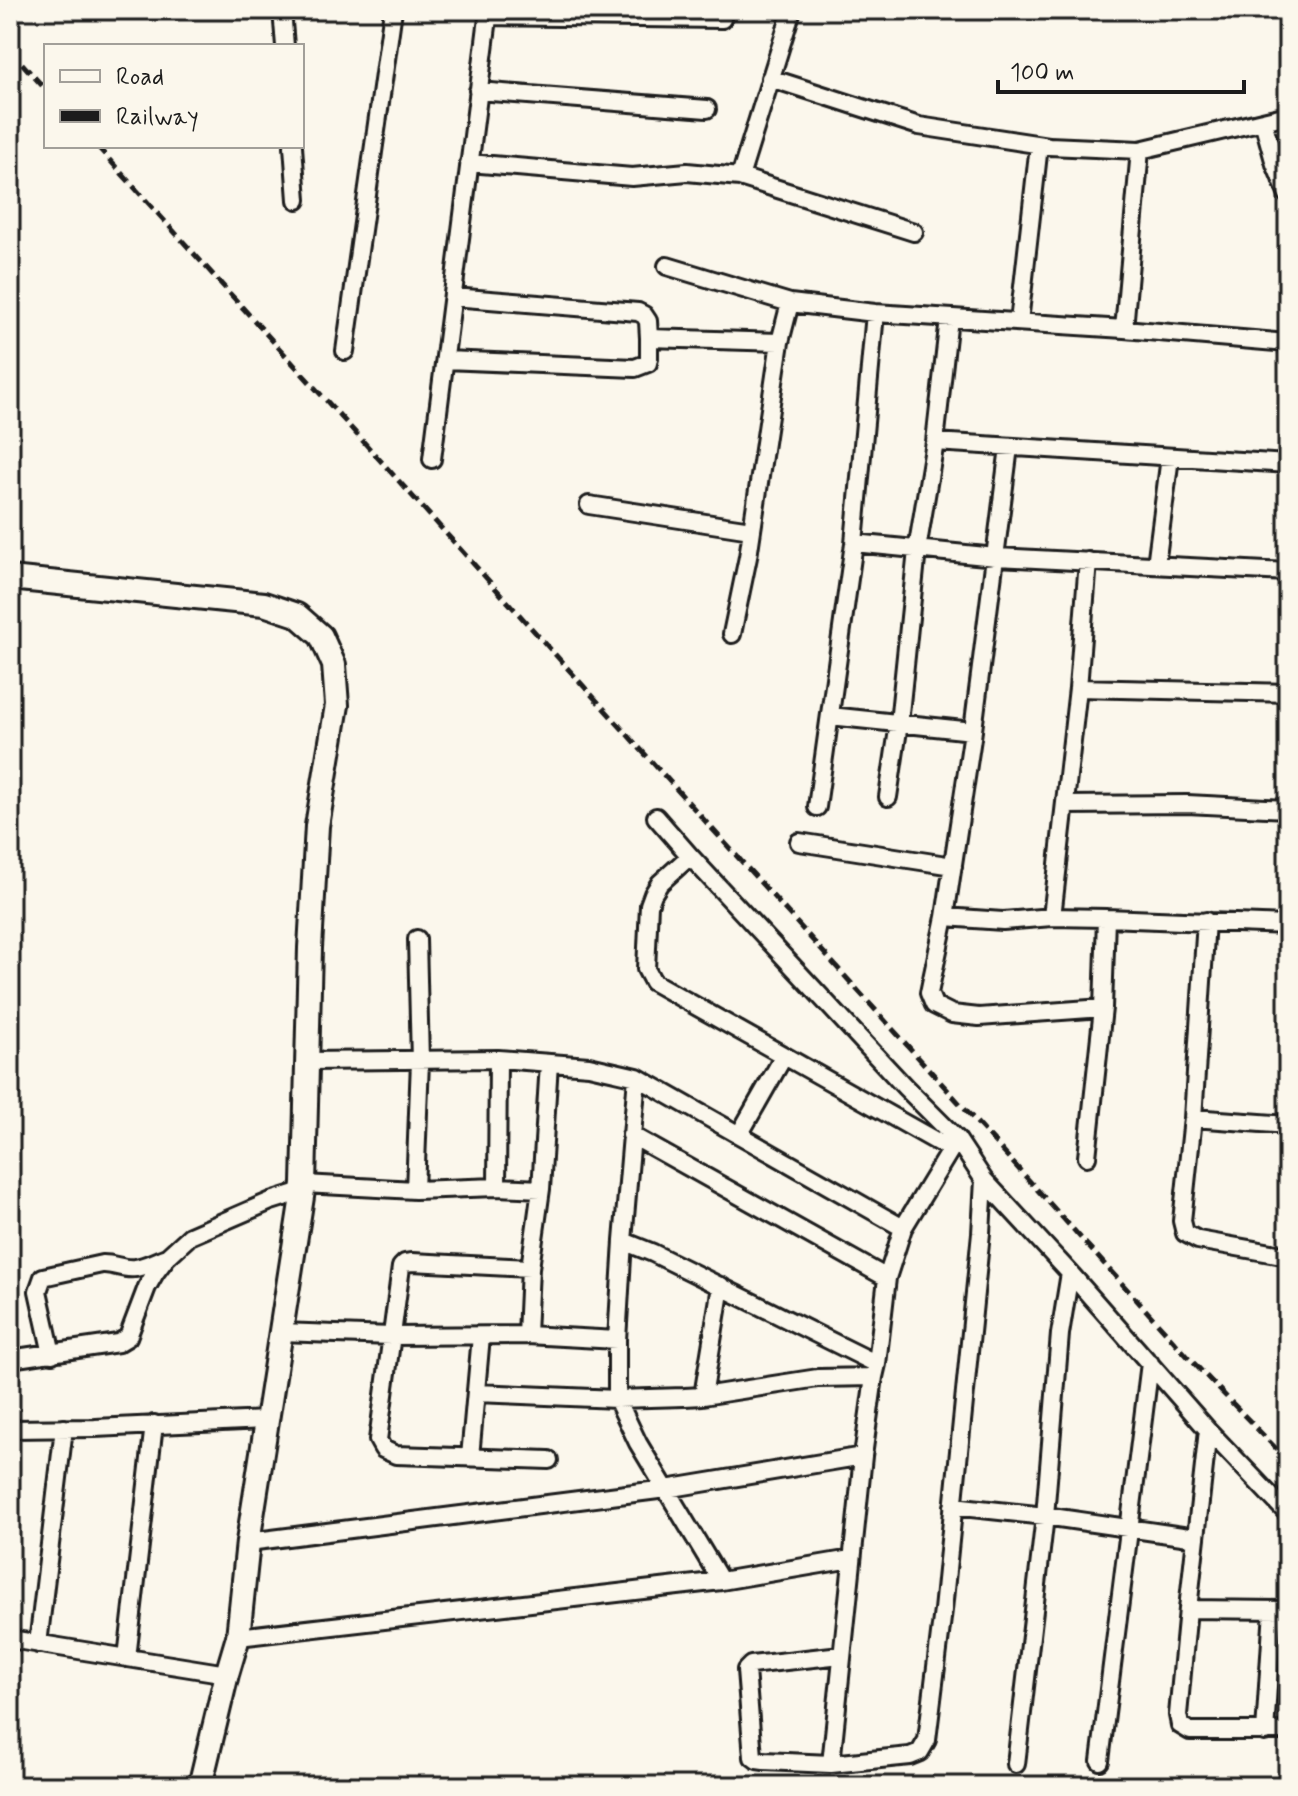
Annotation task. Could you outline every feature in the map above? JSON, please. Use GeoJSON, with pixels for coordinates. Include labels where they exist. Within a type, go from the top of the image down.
{"type":"FeatureCollection","features":[{"type":"Feature","properties":{"kind":"main road"},"geometry":{"type":"LineString","coordinates":[[10,578],[264,604],[297,615],[321,636],[334,665],[337,705],[317,826],[303,1188],[248,1542],[238,1637],[200,1786]]}},
{"type":"Feature","properties":{"kind":"street"},"geometry":{"type":"LineString","coordinates":[[282,10],[285,44]]}},
{"type":"Feature","properties":{"kind":"street"},"geometry":{"type":"LineString","coordinates":[[345,351],[393,10]]}},
{"type":"Feature","properties":{"kind":"street"},"geometry":{"type":"LineString","coordinates":[[740,177],[792,10]]}},
{"type":"Feature","properties":{"kind":"street"},"geometry":{"type":"LineString","coordinates":[[432,459],[488,13],[722,19]]}},
{"type":"Feature","properties":{"kind":"street"},"geometry":{"type":"LineString","coordinates":[[770,78],[919,126],[1039,145],[1140,150],[1288,115]]}},
{"type":"Feature","properties":{"kind":"street"},"geometry":{"type":"LineString","coordinates":[[478,91],[707,109]]}},
{"type":"Feature","properties":{"kind":"street"},"geometry":{"type":"LineString","coordinates":[[1263,121],[1288,195]]}},
{"type":"Feature","properties":{"kind":"street"},"geometry":{"type":"LineString","coordinates":[[1019,322],[1039,145]]}},
{"type":"Feature","properties":{"kind":"street"},"geometry":{"type":"LineString","coordinates":[[293,148],[297,200]]}},
{"type":"Feature","properties":{"kind":"street"},"geometry":{"type":"LineString","coordinates":[[1124,329],[1140,150]]}},
{"type":"Feature","properties":{"kind":"street"},"geometry":{"type":"LineString","coordinates":[[469,163],[632,177],[687,172],[740,177],[914,232]]}},
{"type":"Feature","properties":{"kind":"street"},"geometry":{"type":"LineString","coordinates":[[667,266],[790,303],[875,313],[1288,343]]}},
{"type":"Feature","properties":{"kind":"street"},"geometry":{"type":"LineString","coordinates":[[445,360],[635,368],[648,363],[649,358],[648,321],[638,312],[453,297]]}},
{"type":"Feature","properties":{"kind":"street"},"geometry":{"type":"LineString","coordinates":[[732,634],[780,342],[790,303]]}},
{"type":"Feature","properties":{"kind":"street"},"geometry":{"type":"LineString","coordinates":[[817,807],[854,543],[875,313]]}},
{"type":"Feature","properties":{"kind":"street"},"geometry":{"type":"LineString","coordinates":[[888,797],[917,550],[935,442],[949,318]]}},
{"type":"Feature","properties":{"kind":"street"},"geometry":{"type":"LineString","coordinates":[[649,338],[780,342]]}},
{"type":"Feature","properties":{"kind":"street"},"geometry":{"type":"LineString","coordinates":[[935,442],[1288,464]]}},
{"type":"Feature","properties":{"kind":"street"},"geometry":{"type":"LineString","coordinates":[[1009,447],[973,731],[945,917],[929,993],[934,1005],[952,1014],[979,1017],[1103,1008]]}},
{"type":"Feature","properties":{"kind":"street"},"geometry":{"type":"LineString","coordinates":[[1156,565],[1170,457]]}},
{"type":"Feature","properties":{"kind":"street"},"geometry":{"type":"LineString","coordinates":[[589,505],[751,530]]}},
{"type":"Feature","properties":{"kind":"street"},"geometry":{"type":"LineString","coordinates":[[854,543],[996,557],[1288,572]]}},
{"type":"Feature","properties":{"kind":"street"},"geometry":{"type":"LineString","coordinates":[[1052,917],[1078,688],[1088,561]]}},
{"type":"Feature","properties":{"kind":"street"},"geometry":{"type":"LineString","coordinates":[[1078,688],[1288,693]]}},
{"type":"Feature","properties":{"kind":"street"},"geometry":{"type":"LineString","coordinates":[[830,716],[973,731]]}},
{"type":"Feature","properties":{"kind":"street"},"geometry":{"type":"LineString","coordinates":[[1065,805],[1187,804],[1288,809]]}},
{"type":"Feature","properties":{"kind":"street"},"geometry":{"type":"LineString","coordinates":[[656,817],[905,1087],[1208,1430],[1288,1514]]}},
{"type":"Feature","properties":{"kind":"street"},"geometry":{"type":"LineString","coordinates":[[799,842],[953,866]]}},
{"type":"Feature","properties":{"kind":"street"},"geometry":{"type":"LineString","coordinates":[[690,856],[660,883],[649,905],[646,969],[653,982],[784,1056],[954,1144]]}},
{"type":"Feature","properties":{"kind":"street"},"geometry":{"type":"LineString","coordinates":[[945,917],[1003,921],[1052,917],[1106,918],[1288,925]]}},
{"type":"Feature","properties":{"kind":"street"},"geometry":{"type":"LineString","coordinates":[[1087,1157],[1103,1008],[1106,918]]}},
{"type":"Feature","properties":{"kind":"street"},"geometry":{"type":"LineString","coordinates":[[1206,921],[1193,1118],[1182,1221],[1185,1233],[1198,1240],[1288,1256]]}},
{"type":"Feature","properties":{"kind":"street"},"geometry":{"type":"LineString","coordinates":[[415,1190],[420,1061],[417,939]]}},
{"type":"Feature","properties":{"kind":"street"},"geometry":{"type":"LineString","coordinates":[[739,1135],[784,1056]]}},
{"type":"Feature","properties":{"kind":"street"},"geometry":{"type":"LineString","coordinates":[[307,1061],[498,1059],[589,1066],[637,1077],[903,1228]]}},
{"type":"Feature","properties":{"kind":"street"},"geometry":{"type":"LineString","coordinates":[[497,1187],[498,1059]]}},
{"type":"Feature","properties":{"kind":"street"},"geometry":{"type":"LineString","coordinates":[[527,1335],[530,1268],[541,1189],[549,1063]]}},
{"type":"Feature","properties":{"kind":"street"},"geometry":{"type":"LineString","coordinates":[[637,1077],[623,1241],[617,1399],[638,1443],[721,1581]]}},
{"type":"Feature","properties":{"kind":"street"},"geometry":{"type":"LineString","coordinates":[[1193,1118],[1288,1125]]}},
{"type":"Feature","properties":{"kind":"street"},"geometry":{"type":"LineString","coordinates":[[631,1135],[887,1278]]}},
{"type":"Feature","properties":{"kind":"street"},"geometry":{"type":"LineString","coordinates":[[831,1764],[851,1559],[887,1278],[903,1228],[954,1144]]}},
{"type":"Feature","properties":{"kind":"street"},"geometry":{"type":"LineString","coordinates":[[841,1655],[751,1665],[746,1670],[753,1757],[764,1761],[831,1764],[910,1756],[920,1752],[927,1740],[943,1610],[984,1180]]}},
{"type":"Feature","properties":{"kind":"street"},"geometry":{"type":"LineString","coordinates":[[10,1359],[118,1343],[128,1337],[147,1287],[167,1257],[190,1236],[303,1188],[541,1189]]}},
{"type":"Feature","properties":{"kind":"street"},"geometry":{"type":"LineString","coordinates":[[623,1241],[721,1286],[876,1371]]}},
{"type":"Feature","properties":{"kind":"street"},"geometry":{"type":"LineString","coordinates":[[52,1354],[38,1291],[43,1277],[110,1263],[134,1269],[167,1257]]}},
{"type":"Feature","properties":{"kind":"street"},"geometry":{"type":"LineString","coordinates":[[530,1268],[405,1263],[399,1272],[378,1440],[383,1449],[396,1455],[549,1460]]}},
{"type":"Feature","properties":{"kind":"street"},"geometry":{"type":"LineString","coordinates":[[1016,1764],[1045,1516],[1060,1334],[1070,1273]]}},
{"type":"Feature","properties":{"kind":"street"},"geometry":{"type":"LineString","coordinates":[[703,1396],[721,1286]]}},
{"type":"Feature","properties":{"kind":"street"},"geometry":{"type":"LineString","coordinates":[[281,1332],[391,1336],[527,1335],[617,1340]]}},
{"type":"Feature","properties":{"kind":"street"},"geometry":{"type":"LineString","coordinates":[[470,1457],[481,1336]]}},
{"type":"Feature","properties":{"kind":"street"},"geometry":{"type":"LineString","coordinates":[[1100,1761],[1150,1363]]}},
{"type":"Feature","properties":{"kind":"street"},"geometry":{"type":"LineString","coordinates":[[476,1393],[617,1399],[703,1396],[876,1371]]}},
{"type":"Feature","properties":{"kind":"street"},"geometry":{"type":"LineString","coordinates":[[10,1429],[267,1420]]}},
{"type":"Feature","properties":{"kind":"street"},"geometry":{"type":"LineString","coordinates":[[127,1658],[154,1424]]}},
{"type":"Feature","properties":{"kind":"street"},"geometry":{"type":"LineString","coordinates":[[38,1644],[64,1428]]}},
{"type":"Feature","properties":{"kind":"street"},"geometry":{"type":"LineString","coordinates":[[1208,1430],[1188,1609],[1178,1715],[1180,1725],[1190,1731],[1288,1731]]}},
{"type":"Feature","properties":{"kind":"street"},"geometry":{"type":"LineString","coordinates":[[248,1542],[666,1489],[863,1456]]}},
{"type":"Feature","properties":{"kind":"street"},"geometry":{"type":"LineString","coordinates":[[953,1506],[1196,1538]]}},
{"type":"Feature","properties":{"kind":"street"},"geometry":{"type":"LineString","coordinates":[[238,1637],[721,1581],[851,1559]]}},
{"type":"Feature","properties":{"kind":"street"},"geometry":{"type":"LineString","coordinates":[[1188,1609],[1280,1610],[1265,1732]]}},
{"type":"Feature","properties":{"kind":"street"},"geometry":{"type":"LineString","coordinates":[[10,1639],[227,1674]]}},
{"type":"Feature","properties":{"kind":"railway"},"geometry":{"type":"LineString","coordinates":[[10,50],[44,88]]}},
{"type":"Feature","properties":{"kind":"railway"},"geometry":{"type":"LineString","coordinates":[[99,148],[1189,1358],[1288,1461]]}}]}
